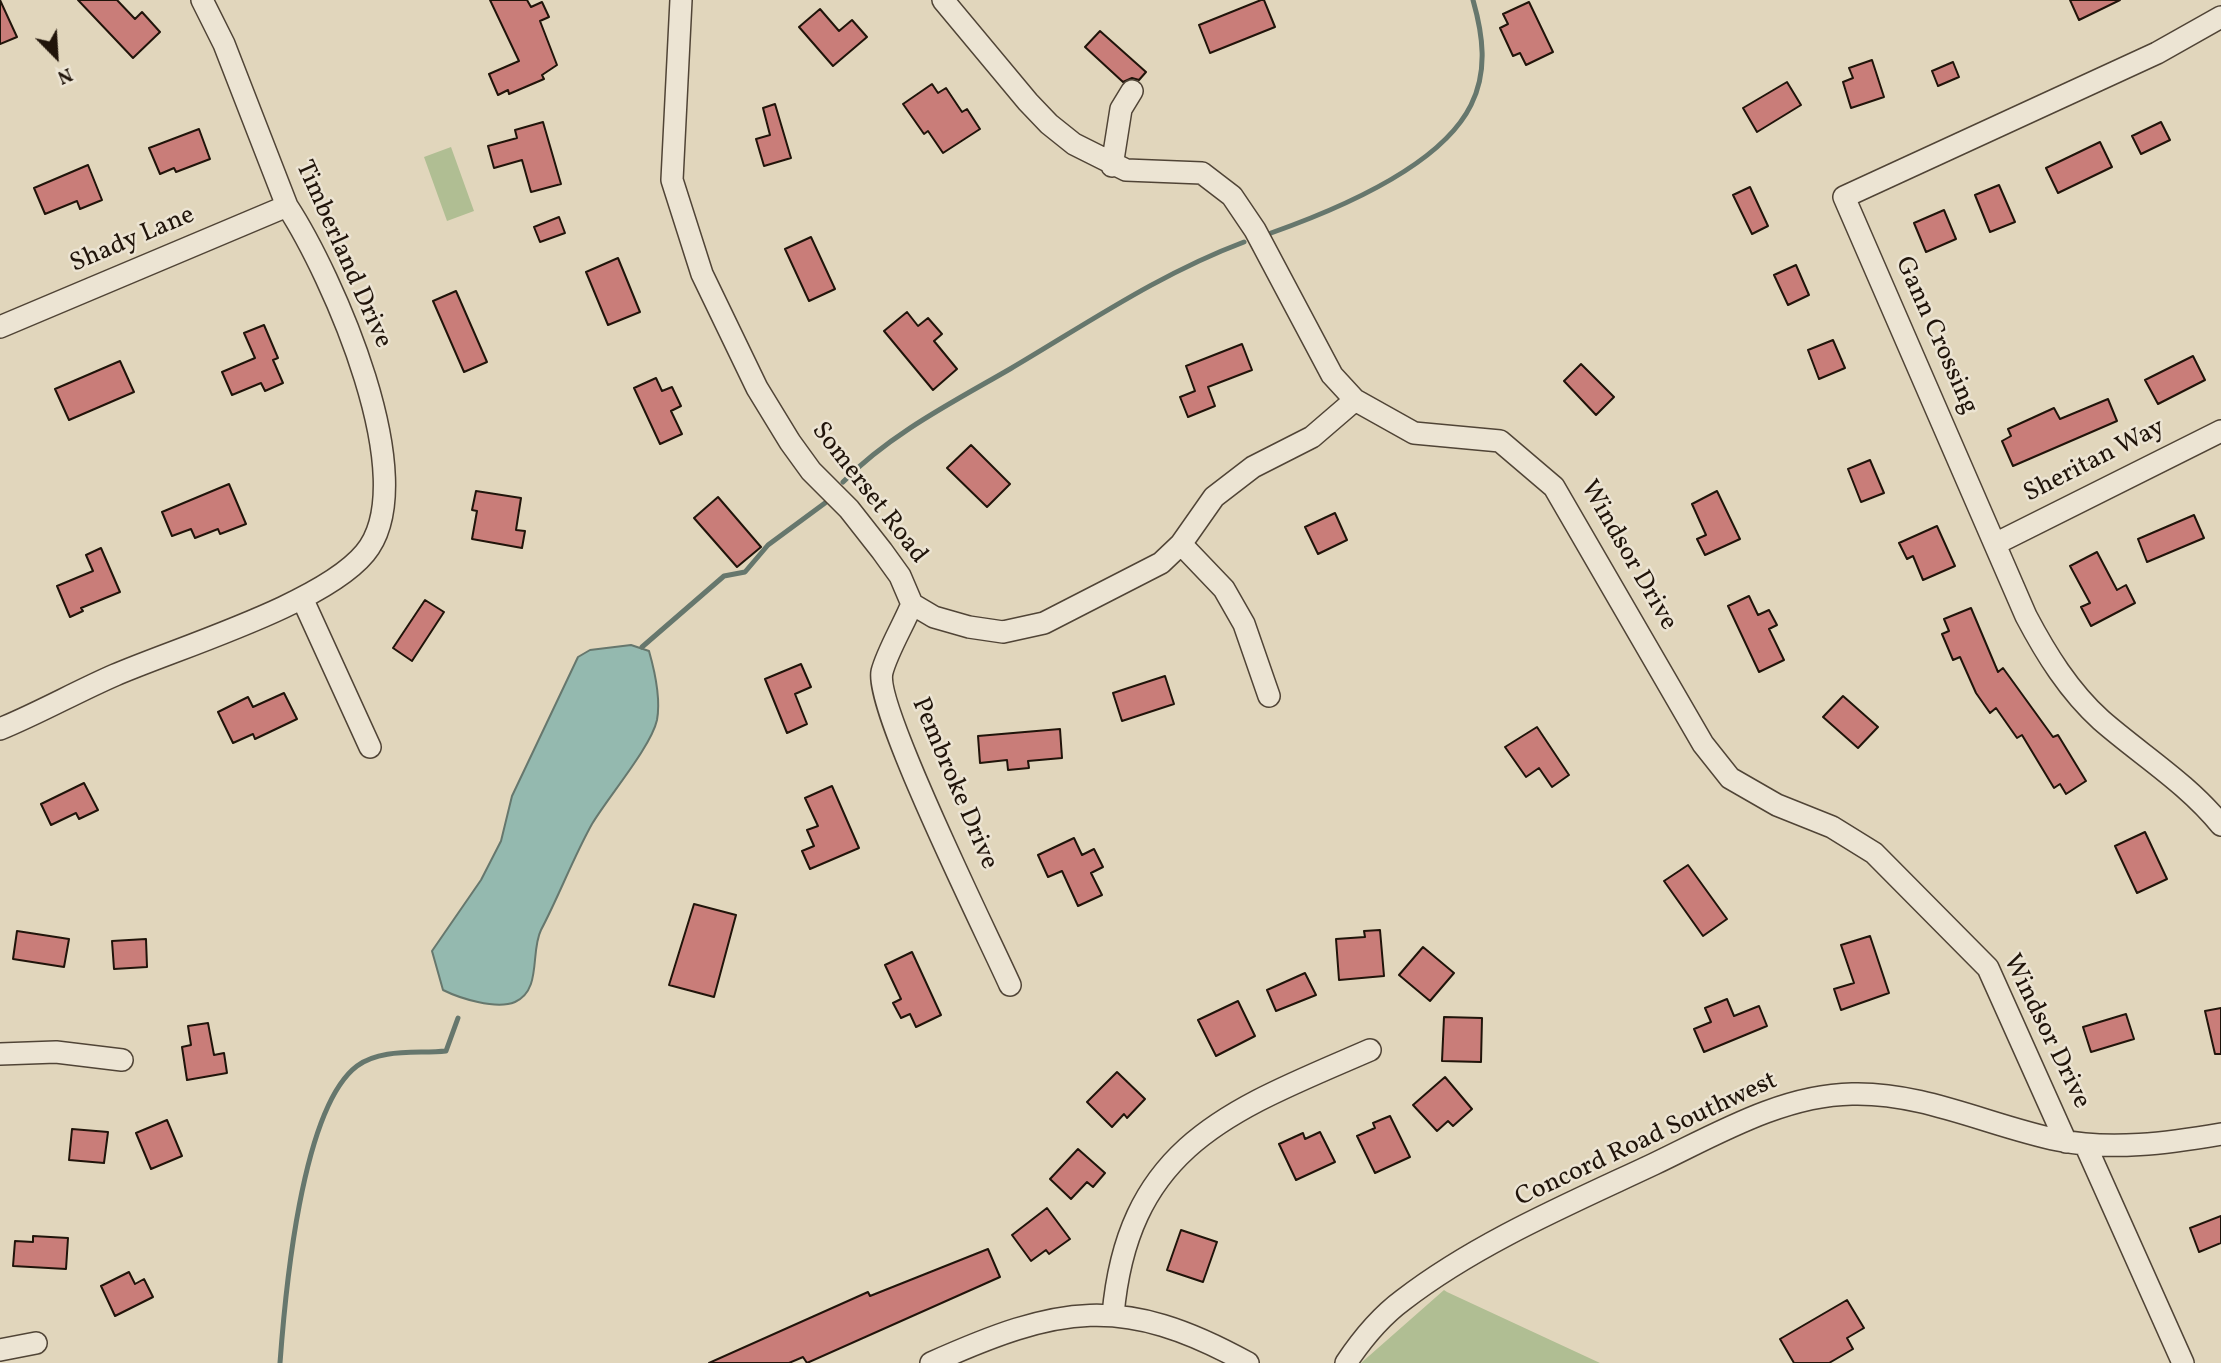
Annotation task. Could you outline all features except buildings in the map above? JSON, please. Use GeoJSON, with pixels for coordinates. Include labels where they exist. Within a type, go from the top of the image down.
{"type":"FeatureCollection","features":[{"type":"Feature","properties":{"kind":"street","name":"Timberland Drive"},"geometry":{"type":"LineString","coordinates":[[0,729],[114,676],[302,598],[353,565],[367,551],[381,517],[383,460],[377,418],[350,332],[301,227],[287,206],[224,44],[202,0]]}},
{"type":"Feature","properties":{"kind":"street","name":"Somerset Road"},"geometry":{"type":"LineString","coordinates":[[681,0],[672,180],[702,274],[758,388],[790,442],[811,471],[849,509],[901,576],[912,604],[934,617],[969,627],[1003,632],[1044,623],[1161,563],[1181,544],[1214,497],[1253,467],[1312,437],[1355,400]]}},
{"type":"Feature","properties":{"kind":"street","name":"Windsor Drive"},"geometry":{"type":"LineString","coordinates":[[943,0],[1049,124],[1074,145],[1112,166],[1126,170],[1202,173],[1232,196],[1255,230],[1332,376],[1355,400],[1415,433],[1500,441],[1554,486],[1703,744],[1730,778],[1777,806],[1832,827],[1874,853],[1988,968],[2183,1363]]}},
{"type":"Feature","properties":{"kind":"street","name":"Gann Crossing"},"geometry":{"type":"LineString","coordinates":[[2221,17],[2157,53],[1844,197],[2026,616],[2070,686],[2101,719],[2192,794],[2221,825]]}},
{"type":"Feature","properties":{"kind":"street"},"geometry":{"type":"LineString","coordinates":[[1112,166],[1121,109],[1132,91]]}},
{"type":"Feature","properties":{"kind":"street","name":"Shady Lane"},"geometry":{"type":"LineString","coordinates":[[0,327],[287,206]]}},
{"type":"Feature","properties":{"kind":"street","name":"Sheritan Way"},"geometry":{"type":"LineString","coordinates":[[1995,544],[2221,431]]}},
{"type":"Feature","properties":{"kind":"street"},"geometry":{"type":"LineString","coordinates":[[1181,544],[1224,589],[1231,600],[1244,624],[1269,696]]}},
{"type":"Feature","properties":{"kind":"street"},"geometry":{"type":"LineString","coordinates":[[302,598],[370,747]]}},
{"type":"Feature","properties":{"kind":"street","name":"Pembroke Drive"},"geometry":{"type":"LineString","coordinates":[[912,604],[881,674],[887,700],[915,777],[1010,985]]}},
{"type":"Feature","properties":{"kind":"street"},"geometry":{"type":"LineString","coordinates":[[1113,1315],[1117,1270],[1135,1220],[1146,1198],[1200,1135],[1237,1110],[1370,1050]]}},
{"type":"Feature","properties":{"kind":"street"},"geometry":{"type":"LineString","coordinates":[[0,1054],[56,1052],[122,1060]]}},
{"type":"Feature","properties":{"kind":"street","name":"Concord Road Southwest"},"geometry":{"type":"LineString","coordinates":[[1346,1363],[1370,1331],[1400,1302],[1490,1245],[1676,1154],[1802,1101],[1851,1094],[1907,1100],[2076,1143],[2129,1144],[2221,1134]]}},
{"type":"Feature","properties":{"kind":"street"},"geometry":{"type":"LineString","coordinates":[[930,1363],[1029,1324],[1081,1315],[1113,1315],[1163,1323],[1197,1336],[1248,1363]]}},
{"type":"Feature","properties":{"kind":"street"},"geometry":{"type":"LineString","coordinates":[[0,1350],[36,1343]]}},
{"type":"Feature","properties":{"kind":"green space"},"geometry":{"type":"Polygon","coordinates":[[[451,147],[474,211],[447,221],[424,157],[451,147]]]}},
{"type":"Feature","properties":{"kind":"green space"},"geometry":{"type":"Polygon","coordinates":[[[1444,1290],[1447,1292],[1600,1363],[1361,1363],[1444,1290]]]}},
{"type":"Feature","properties":{"kind":"water"},"geometry":{"type":"Polygon","coordinates":[[[631,645],[649,651],[658,694],[657,720],[647,744],[592,824],[579,850],[541,930],[529,989],[515,1002],[498,1005],[468,999],[443,990],[432,951],[481,880],[501,841],[512,796],[578,657],[590,650],[631,645]]]}},
{"type":"Feature","properties":{"kind":"waterway"},"geometry":{"type":"LineString","coordinates":[[1271,233],[1324,213],[1383,184],[1435,148],[1456,128],[1471,105],[1482,66],[1481,40],[1473,0]]}},
{"type":"Feature","properties":{"kind":"waterway"},"geometry":{"type":"LineString","coordinates":[[843,482],[901,434],[945,407],[1153,284],[1244,242]]}},
{"type":"Feature","properties":{"kind":"waterway"},"geometry":{"type":"LineString","coordinates":[[642,647],[724,576],[745,572],[768,545],[825,503]]}},
{"type":"Feature","properties":{"kind":"waterway"},"geometry":{"type":"LineString","coordinates":[[280,1363],[286,1294],[299,1205],[309,1160],[322,1121],[338,1088],[357,1066],[377,1056],[446,1051],[458,1018]]}}]}
